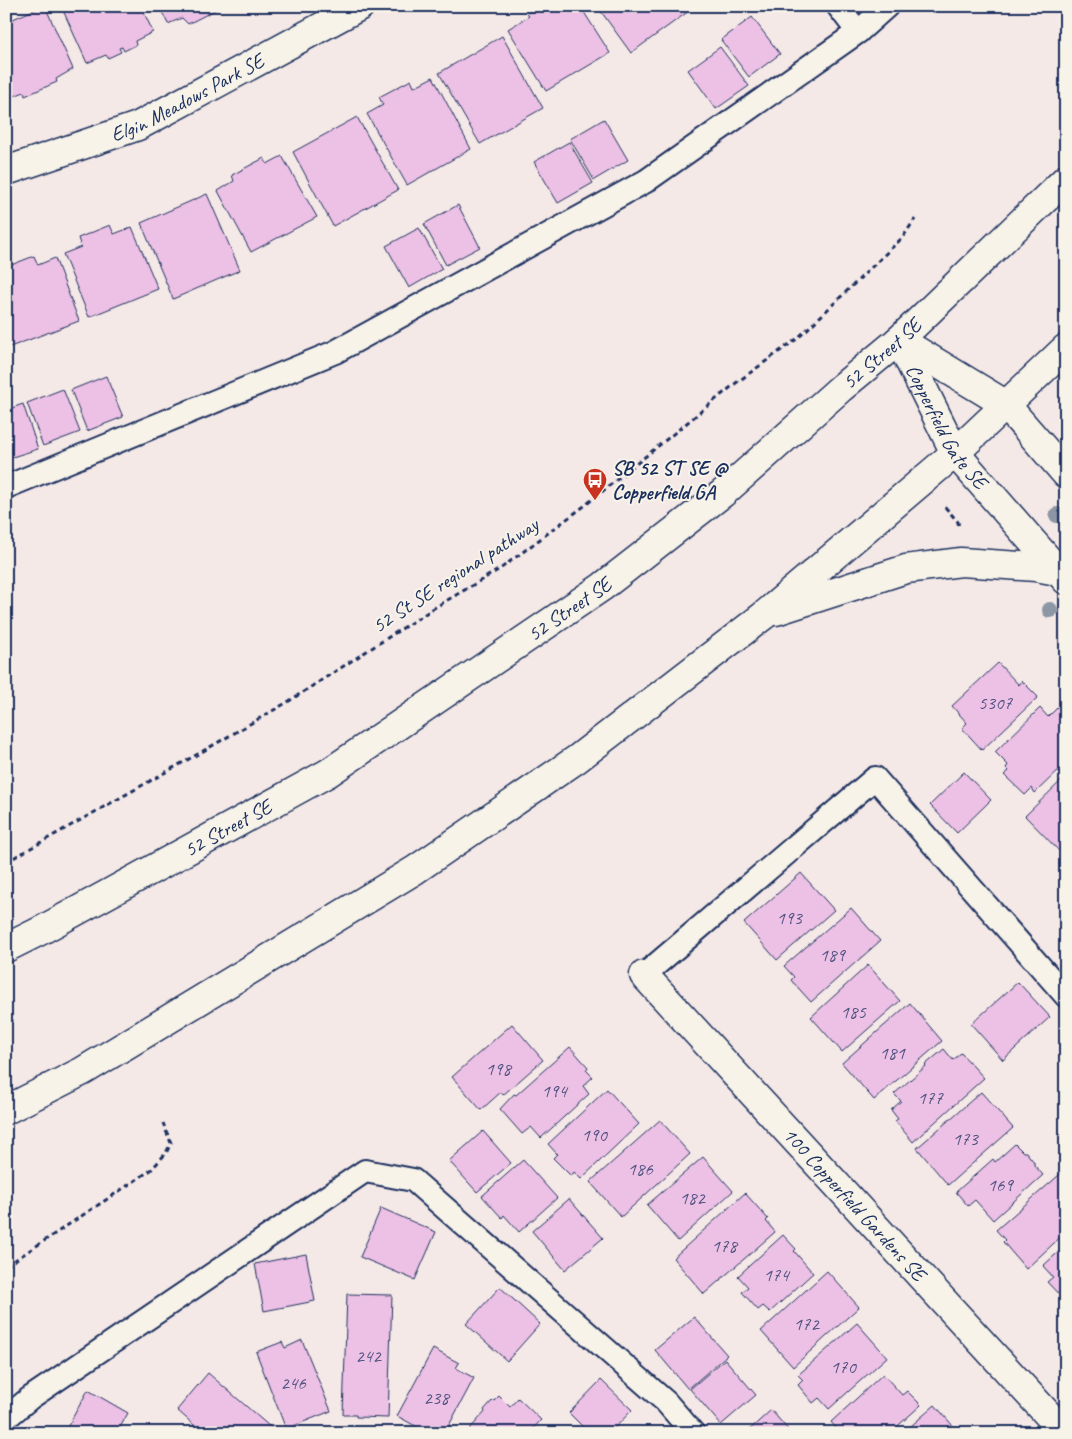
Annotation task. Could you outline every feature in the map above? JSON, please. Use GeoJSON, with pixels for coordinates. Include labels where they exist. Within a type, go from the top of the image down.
{"type":"FeatureCollection","features":[{"type":"Feature","properties":{"kind":"main road","name":"Elgin Meadows Park SE"},"geometry":{"type":"LineString","coordinates":[[6,171],[138,126],[360,6]]}},
{"type":"Feature","properties":{"kind":"main road","name":"52 Street SE"},"geometry":{"type":"LineString","coordinates":[[6,948],[328,773],[594,593],[723,493],[841,388],[899,340],[1066,179]]}},
{"type":"Feature","properties":{"kind":"main road","name":"Copperfield Gate SE"},"geometry":{"type":"LineString","coordinates":[[899,340],[1005,404],[1066,474]]}},
{"type":"Feature","properties":{"kind":"main road","name":"Copperfield Gate SE"},"geometry":{"type":"LineString","coordinates":[[899,340],[955,453],[1062,575]]}},
{"type":"Feature","properties":{"kind":"main road"},"geometry":{"type":"LineString","coordinates":[[6,1110],[83,1072],[415,870],[577,759],[763,616],[955,453],[1066,348]]}},
{"type":"Feature","properties":{"kind":"main road"},"geometry":{"type":"LineString","coordinates":[[763,616],[906,569],[961,562],[1036,566],[1062,575]]}},
{"type":"Feature","properties":{"kind":"main road","name":"100 Copperfield Gardens SE"},"geometry":{"type":"LineString","coordinates":[[644,976],[1065,1433]]}},
{"type":"Feature","properties":{"kind":"lane"},"geometry":{"type":"LineString","coordinates":[[838,6],[858,32]]}},
{"type":"Feature","properties":{"kind":"lane"},"geometry":{"type":"LineString","coordinates":[[6,487],[335,352],[646,182],[858,32],[888,6]]}},
{"type":"Feature","properties":{"kind":"lane"},"geometry":{"type":"LineString","coordinates":[[644,976],[875,778],[1066,996]]}},
{"type":"Feature","properties":{"kind":"lane"},"geometry":{"type":"LineString","coordinates":[[6,1418],[30,1398],[365,1171],[413,1180],[666,1402],[693,1433]]}},
{"type":"Feature","properties":{"kind":"path","name":"52 St SE regional pathway"},"geometry":{"type":"LineString","coordinates":[[6,862],[286,703],[434,608],[500,569],[591,501],[736,383],[798,338],[902,237],[915,219]]}},
{"type":"Feature","properties":{"kind":"path"},"geometry":{"type":"LineString","coordinates":[[6,1266],[152,1170],[166,1153],[171,1143],[163,1123]]}},
{"type":"Feature","properties":{"kind":"building"},"geometry":{"type":"Polygon","coordinates":[[[45,6],[73,69],[56,79],[57,82],[25,96],[24,92],[7,99],[6,22],[45,6]]]}},
{"type":"Feature","properties":{"kind":"building"},"geometry":{"type":"Polygon","coordinates":[[[61,6],[141,6],[153,32],[135,41],[136,45],[124,51],[122,47],[119,48],[121,52],[108,58],[106,55],[87,63],[61,6]]]}},
{"type":"Feature","properties":{"kind":"building"},"geometry":{"type":"Polygon","coordinates":[[[159,6],[218,6],[219,8],[188,24],[182,18],[168,24],[159,6]]]}},
{"type":"Feature","properties":{"kind":"building"},"geometry":{"type":"Polygon","coordinates":[[[539,6],[580,6],[610,53],[546,91],[508,29],[529,16],[527,14],[539,6]]]}},
{"type":"Feature","properties":{"kind":"building"},"geometry":{"type":"Polygon","coordinates":[[[597,6],[686,6],[689,11],[631,53],[597,6]]]}},
{"type":"Feature","properties":{"kind":"building"},"geometry":{"type":"Polygon","coordinates":[[[752,17],[780,54],[749,77],[721,40],[752,17]]]}},
{"type":"Feature","properties":{"kind":"building"},"geometry":{"type":"Polygon","coordinates":[[[502,36],[543,108],[480,144],[439,73],[502,36]]]}},
{"type":"Feature","properties":{"kind":"building"},"geometry":{"type":"Polygon","coordinates":[[[720,47],[749,86],[716,109],[688,70],[720,47]]]}},
{"type":"Feature","properties":{"kind":"building"},"geometry":{"type":"Polygon","coordinates":[[[433,77],[471,149],[407,185],[367,114],[383,105],[379,97],[411,80],[414,87],[433,77]]]}},
{"type":"Feature","properties":{"kind":"building"},"geometry":{"type":"Polygon","coordinates":[[[357,117],[398,190],[333,226],[293,152],[357,117]]]}},
{"type":"Feature","properties":{"kind":"building"},"geometry":{"type":"Polygon","coordinates":[[[604,119],[628,160],[594,180],[570,139],[604,119]]]}},
{"type":"Feature","properties":{"kind":"building"},"geometry":{"type":"Polygon","coordinates":[[[569,142],[593,183],[558,203],[534,162],[569,142]]]}},
{"type":"Feature","properties":{"kind":"building"},"geometry":{"type":"Polygon","coordinates":[[[282,156],[317,217],[251,252],[218,191],[234,181],[232,175],[264,158],[267,164],[282,156]]]}},
{"type":"Feature","properties":{"kind":"building"},"geometry":{"type":"Polygon","coordinates":[[[207,194],[240,270],[173,299],[141,223],[207,194]]]}},
{"type":"Feature","properties":{"kind":"building"},"geometry":{"type":"Polygon","coordinates":[[[458,205],[480,247],[446,265],[424,224],[458,205]]]}},
{"type":"Feature","properties":{"kind":"building"},"geometry":{"type":"Polygon","coordinates":[[[110,225],[114,234],[132,227],[158,289],[89,317],[63,254],[81,247],[78,238],[110,225]]]}},
{"type":"Feature","properties":{"kind":"building"},"geometry":{"type":"Polygon","coordinates":[[[419,228],[442,269],[409,288],[386,246],[419,228]]]}},
{"type":"Feature","properties":{"kind":"building"},"geometry":{"type":"Polygon","coordinates":[[[34,256],[38,265],[55,258],[79,321],[10,347],[6,337],[6,267],[34,256]]]}},
{"type":"Feature","properties":{"kind":"building"},"geometry":{"type":"Polygon","coordinates":[[[106,376],[123,417],[87,431],[71,390],[106,376]]]}},
{"type":"Feature","properties":{"kind":"building"},"geometry":{"type":"Polygon","coordinates":[[[63,389],[80,432],[43,446],[27,403],[63,389]]]}},
{"type":"Feature","properties":{"kind":"building"},"geometry":{"type":"Polygon","coordinates":[[[23,404],[38,449],[6,459],[6,410],[23,404]]]}},
{"type":"Feature","properties":{"kind":"building"},"geometry":{"type":"Polygon","coordinates":[[[998,663],[1019,685],[1022,681],[1038,697],[982,750],[962,728],[967,723],[952,706],[998,663]]]}},
{"type":"Feature","properties":{"kind":"building"},"geometry":{"type":"Polygon","coordinates":[[[1066,699],[1066,763],[1035,793],[1032,788],[1025,795],[1004,775],[1009,771],[1006,768],[1008,765],[995,752],[1040,708],[1048,717],[1066,699]]]}},
{"type":"Feature","properties":{"kind":"building"},"geometry":{"type":"Polygon","coordinates":[[[964,772],[991,800],[957,833],[930,805],[964,772]]]}},
{"type":"Feature","properties":{"kind":"building"},"geometry":{"type":"Polygon","coordinates":[[[1066,776],[1066,853],[1063,855],[1025,816],[1066,776]]]}},
{"type":"Feature","properties":{"kind":"building"},"geometry":{"type":"Polygon","coordinates":[[[801,873],[834,910],[777,960],[744,923],[801,873]]]}},
{"type":"Feature","properties":{"kind":"building"},"geometry":{"type":"Polygon","coordinates":[[[851,908],[880,941],[811,1002],[791,980],[794,977],[784,966],[851,908]]]}},
{"type":"Feature","properties":{"kind":"building"},"geometry":{"type":"Polygon","coordinates":[[[868,965],[900,1001],[842,1052],[811,1017],[868,965]]]}},
{"type":"Feature","properties":{"kind":"building"},"geometry":{"type":"Polygon","coordinates":[[[1018,982],[1050,1017],[1003,1060],[971,1024],[1018,982]]]}},
{"type":"Feature","properties":{"kind":"building"},"geometry":{"type":"Polygon","coordinates":[[[910,1003],[942,1041],[874,1100],[842,1063],[910,1003]]]}},
{"type":"Feature","properties":{"kind":"building"},"geometry":{"type":"Polygon","coordinates":[[[512,1024],[543,1060],[503,1095],[501,1092],[481,1110],[452,1077],[512,1024]]]}},
{"type":"Feature","properties":{"kind":"building"},"geometry":{"type":"Polygon","coordinates":[[[570,1047],[588,1067],[586,1070],[593,1077],[583,1086],[589,1094],[541,1138],[531,1127],[522,1134],[500,1109],[514,1094],[516,1095],[570,1047]]]}},
{"type":"Feature","properties":{"kind":"building"},"geometry":{"type":"Polygon","coordinates":[[[944,1049],[953,1060],[961,1053],[984,1078],[913,1142],[895,1121],[898,1119],[891,1110],[901,1101],[894,1094],[944,1049]]]}},
{"type":"Feature","properties":{"kind":"building"},"geometry":{"type":"Polygon","coordinates":[[[607,1089],[639,1124],[581,1179],[574,1172],[571,1176],[553,1158],[557,1154],[548,1144],[607,1089]]]}},
{"type":"Feature","properties":{"kind":"building"},"geometry":{"type":"Polygon","coordinates":[[[981,1092],[1013,1128],[948,1185],[917,1148],[981,1092]]]}},
{"type":"Feature","properties":{"kind":"building"},"geometry":{"type":"Polygon","coordinates":[[[660,1120],[690,1154],[621,1217],[590,1182],[660,1120]]]}},
{"type":"Feature","properties":{"kind":"building"},"geometry":{"type":"Polygon","coordinates":[[[483,1131],[511,1163],[477,1192],[449,1161],[483,1131]]]}},
{"type":"Feature","properties":{"kind":"building"},"geometry":{"type":"Polygon","coordinates":[[[1015,1144],[1023,1152],[1026,1152],[1043,1175],[993,1220],[975,1200],[968,1206],[956,1192],[993,1159],[995,1162],[1015,1144]]]}},
{"type":"Feature","properties":{"kind":"building"},"geometry":{"type":"Polygon","coordinates":[[[703,1157],[733,1191],[678,1241],[647,1205],[703,1157]]]}},
{"type":"Feature","properties":{"kind":"building"},"geometry":{"type":"Polygon","coordinates":[[[523,1160],[557,1198],[519,1232],[504,1215],[502,1218],[482,1196],[523,1160]]]}},
{"type":"Feature","properties":{"kind":"building"},"geometry":{"type":"Polygon","coordinates":[[[1066,1169],[1066,1232],[1026,1269],[1003,1242],[1005,1240],[996,1230],[1066,1169]]]}},
{"type":"Feature","properties":{"kind":"building"},"geometry":{"type":"Polygon","coordinates":[[[745,1193],[768,1219],[766,1221],[775,1232],[704,1294],[673,1258],[745,1193]]]}},
{"type":"Feature","properties":{"kind":"building"},"geometry":{"type":"Polygon","coordinates":[[[569,1199],[603,1238],[565,1270],[532,1231],[569,1199]]]}},
{"type":"Feature","properties":{"kind":"building"},"geometry":{"type":"Polygon","coordinates":[[[381,1208],[436,1232],[415,1280],[360,1257],[381,1208]]]}},
{"type":"Feature","properties":{"kind":"building"},"geometry":{"type":"Polygon","coordinates":[[[783,1235],[796,1249],[794,1251],[813,1273],[770,1312],[763,1306],[758,1310],[742,1292],[748,1287],[738,1276],[783,1235]]]}},
{"type":"Feature","properties":{"kind":"building"},"geometry":{"type":"Polygon","coordinates":[[[1066,1245],[1066,1302],[1047,1282],[1053,1277],[1043,1266],[1066,1245]]]}},
{"type":"Feature","properties":{"kind":"building"},"geometry":{"type":"Polygon","coordinates":[[[306,1254],[315,1301],[264,1311],[255,1264],[306,1254]]]}},
{"type":"Feature","properties":{"kind":"building"},"geometry":{"type":"Polygon","coordinates":[[[827,1271],[859,1307],[793,1367],[761,1331],[827,1271]]]}},
{"type":"Feature","properties":{"kind":"building"},"geometry":{"type":"Polygon","coordinates":[[[500,1287],[540,1324],[507,1361],[466,1324],[500,1287]]]}},
{"type":"Feature","properties":{"kind":"building"},"geometry":{"type":"Polygon","coordinates":[[[347,1294],[392,1295],[388,1418],[343,1415],[347,1294]]]}},
{"type":"Feature","properties":{"kind":"building"},"geometry":{"type":"Polygon","coordinates":[[[694,1317],[727,1355],[688,1389],[655,1350],[694,1317]]]}},
{"type":"Feature","properties":{"kind":"building"},"geometry":{"type":"Polygon","coordinates":[[[857,1323],[887,1357],[829,1409],[819,1398],[813,1403],[798,1385],[803,1380],[798,1375],[857,1323]]]}},
{"type":"Feature","properties":{"kind":"building"},"geometry":{"type":"Polygon","coordinates":[[[302,1340],[331,1411],[286,1429],[256,1352],[282,1342],[285,1348],[302,1340]]]}},
{"type":"Feature","properties":{"kind":"building"},"geometry":{"type":"Polygon","coordinates":[[[433,1349],[459,1363],[456,1368],[474,1378],[445,1433],[436,1433],[423,1426],[421,1429],[397,1416],[433,1349]]]}},
{"type":"Feature","properties":{"kind":"building"},"geometry":{"type":"Polygon","coordinates":[[[725,1359],[756,1395],[721,1425],[690,1389],[725,1359]]]}},
{"type":"Feature","properties":{"kind":"building"},"geometry":{"type":"Polygon","coordinates":[[[208,1373],[277,1433],[203,1433],[177,1410],[208,1373]]]}},
{"type":"Feature","properties":{"kind":"building"},"geometry":{"type":"Polygon","coordinates":[[[883,1374],[902,1395],[907,1391],[921,1405],[890,1433],[840,1433],[831,1422],[883,1374]]]}},
{"type":"Feature","properties":{"kind":"building"},"geometry":{"type":"Polygon","coordinates":[[[601,1380],[632,1410],[610,1433],[589,1433],[569,1413],[601,1380]]]}},
{"type":"Feature","properties":{"kind":"building"},"geometry":{"type":"Polygon","coordinates":[[[88,1390],[128,1413],[117,1433],[64,1433],[88,1390]]]}},
{"type":"Feature","properties":{"kind":"building"},"geometry":{"type":"Polygon","coordinates":[[[499,1396],[510,1407],[518,1398],[541,1420],[529,1433],[466,1433],[485,1412],[484,1410],[492,1401],[499,1396]]]}},
{"type":"Feature","properties":{"kind":"building"},"geometry":{"type":"Polygon","coordinates":[[[935,1405],[959,1433],[903,1433],[935,1405]]]}},
{"type":"Feature","properties":{"kind":"building"},"geometry":{"type":"Polygon","coordinates":[[[771,1410],[791,1433],[746,1433],[771,1410]]]}},
{"type":"Feature","properties":{"kind":"place","name":"SB 52 ST SE @ Copperfield GA"},"geometry":{"type":"Point","coordinates":[595,501]}}]}
